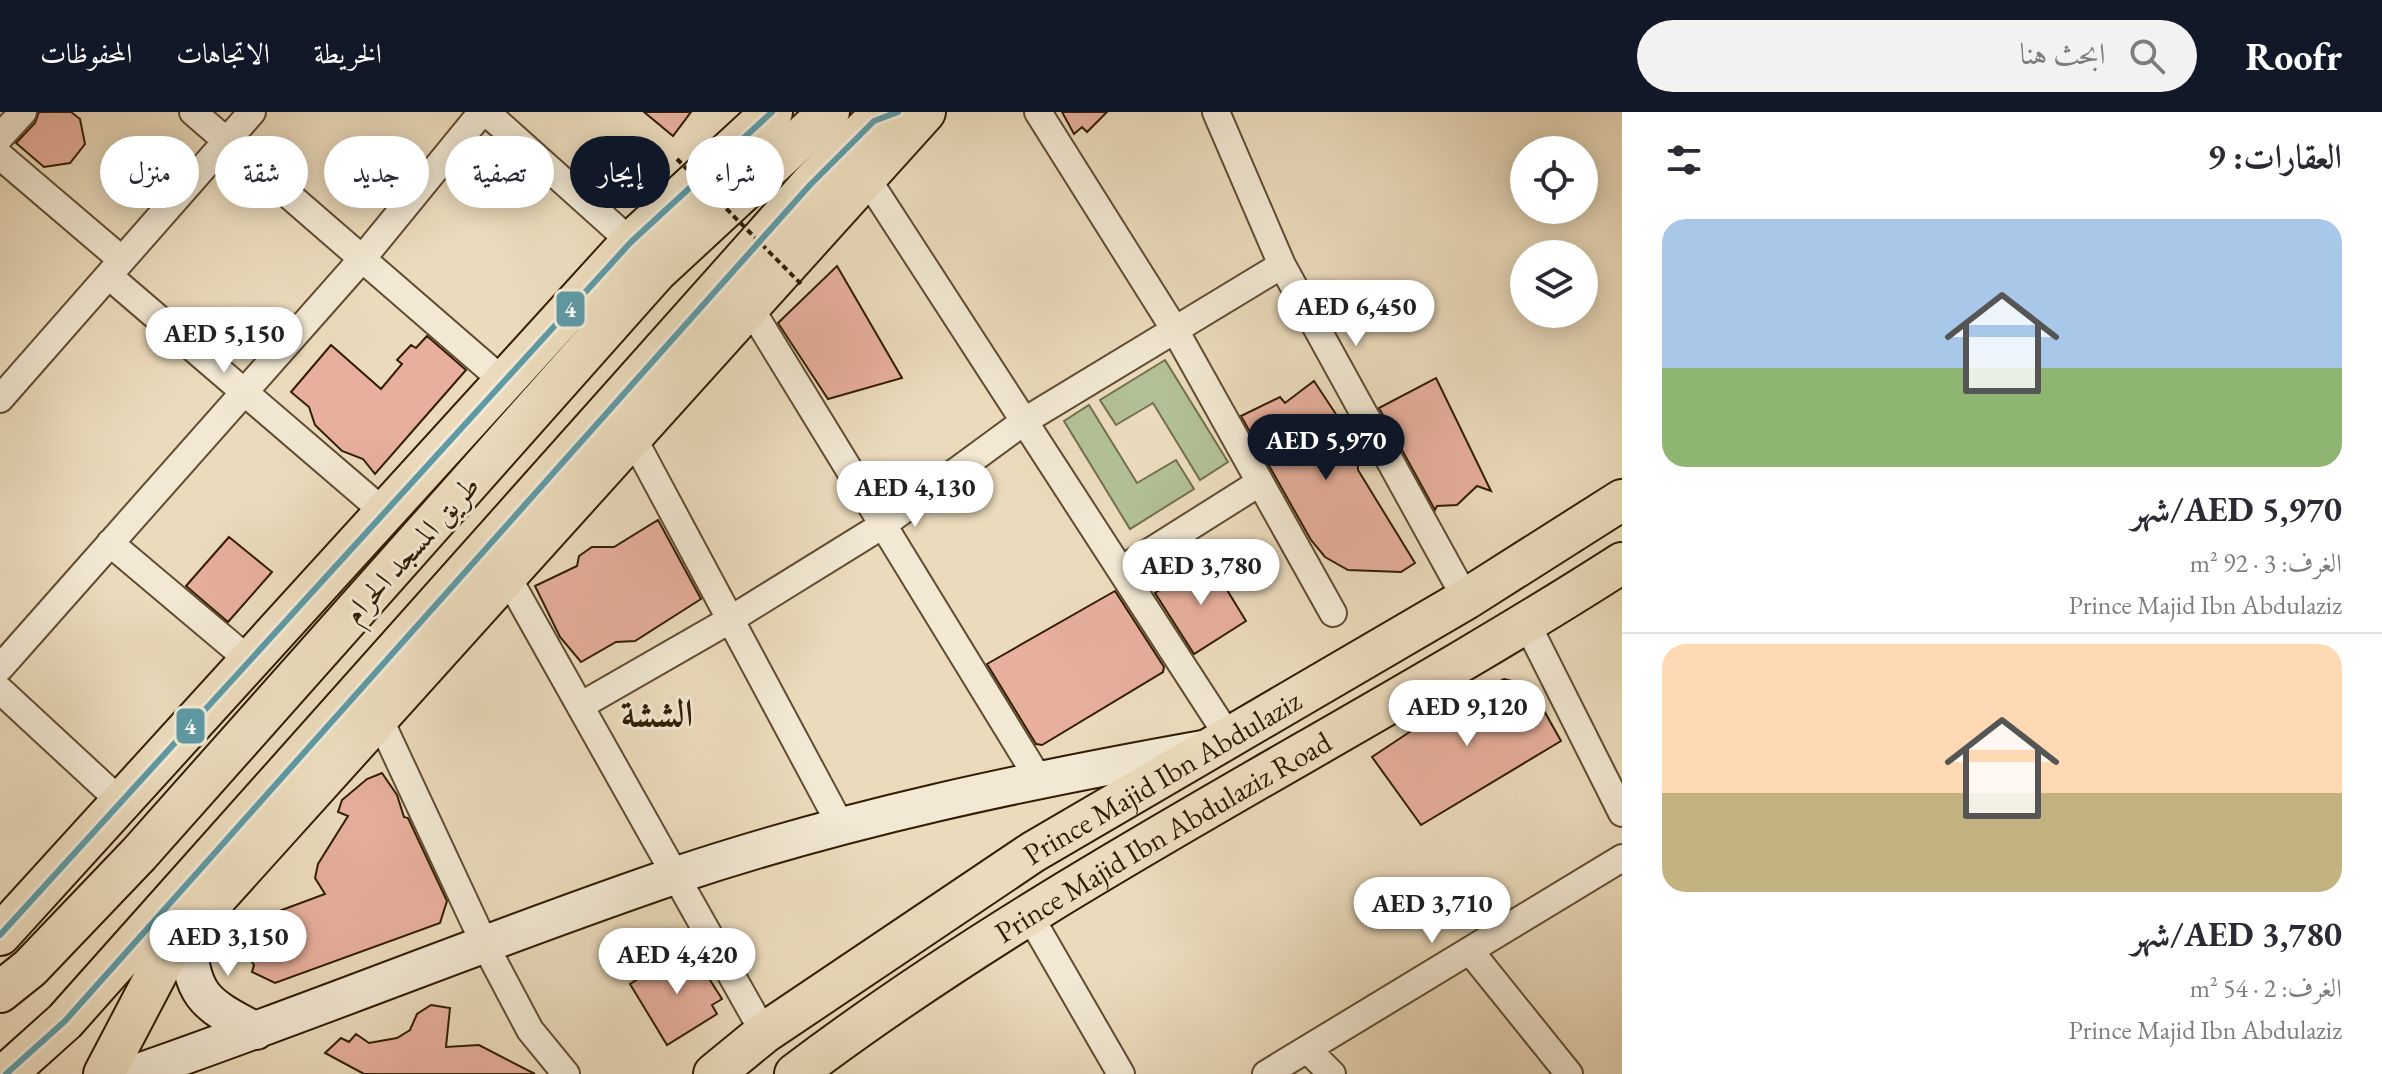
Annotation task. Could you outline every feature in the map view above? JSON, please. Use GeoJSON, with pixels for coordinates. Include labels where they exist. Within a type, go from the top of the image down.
{"type":"FeatureCollection","features":[{"type":"Feature","properties":{"kind":"main road"},"geometry":{"type":"LineString","coordinates":[[104,1074],[169,950],[379,718],[486,581],[632,436],[925,112]]}},
{"type":"Feature","properties":{"kind":"main road","name":"طريق المسجد الحرام"},"geometry":{"type":"LineString","coordinates":[[6,1068],[65,1021],[486,581],[810,185],[885,115]]}},
{"type":"Feature","properties":{"kind":"main road"},"geometry":{"type":"LineString","coordinates":[[0,935],[502,380],[631,242],[761,116]]}},
{"type":"Feature","properties":{"kind":"main road","name":"طريق المسجد الحرام"},"geometry":{"type":"LineString","coordinates":[[0,992],[30,968],[139,854],[657,271],[822,116]]}},
{"type":"Feature","properties":{"kind":"main road","name":"Prince Majid Ibn Abdulaziz"},"geometry":{"type":"LineString","coordinates":[[714,1074],[764,1033],[1033,852],[1466,599],[1620,500]]}},
{"type":"Feature","properties":{"kind":"main road","name":"Prince Majid Ibn Abdulaziz Road"},"geometry":{"type":"LineString","coordinates":[[795,1074],[916,985],[1028,913],[1527,624],[1622,563]]}},
{"type":"Feature","properties":{"kind":"street"},"geometry":{"type":"LineString","coordinates":[[0,137],[23,112]]}},
{"type":"Feature","properties":{"kind":"street"},"geometry":{"type":"LineString","coordinates":[[193,112],[220,136]]}},
{"type":"Feature","properties":{"kind":"street"},"geometry":{"type":"LineString","coordinates":[[230,136],[252,112]]}},
{"type":"Feature","properties":{"kind":"street"},"geometry":{"type":"LineString","coordinates":[[0,668],[362,259],[484,112],[631,242]]}},
{"type":"Feature","properties":{"kind":"street"},"geometry":{"type":"LineString","coordinates":[[1038,112],[1175,330],[1333,613]]}},
{"type":"Feature","properties":{"kind":"street"},"geometry":{"type":"LineString","coordinates":[[1216,112],[1282,265],[1466,599]]}},
{"type":"Feature","properties":{"kind":"street"},"geometry":{"type":"LineString","coordinates":[[0,399],[215,154]]}},
{"type":"Feature","properties":{"kind":"street"},"geometry":{"type":"LineString","coordinates":[[0,156],[243,391],[384,512]]}},
{"type":"Feature","properties":{"kind":"street"},"geometry":{"type":"LineString","coordinates":[[133,1074],[675,876],[841,826],[1038,778],[1223,743],[1121,570],[866,177]]}},
{"type":"Feature","properties":{"kind":"street"},"geometry":{"type":"LineString","coordinates":[[303,208],[502,380]]}},
{"type":"Feature","properties":{"kind":"street"},"geometry":{"type":"LineString","coordinates":[[580,706],[728,621],[883,525],[1026,420],[1282,265]]}},
{"type":"Feature","properties":{"kind":"street"},"geometry":{"type":"LineString","coordinates":[[749,306],[1038,778]]}},
{"type":"Feature","properties":{"kind":"street"},"geometry":{"type":"LineString","coordinates":[[632,436],[728,621],[841,826]]}},
{"type":"Feature","properties":{"kind":"street"},"geometry":{"type":"LineString","coordinates":[[1121,570],[1259,483]]}},
{"type":"Feature","properties":{"kind":"street"},"geometry":{"type":"LineString","coordinates":[[110,543],[250,661]]}},
{"type":"Feature","properties":{"kind":"street"},"geometry":{"type":"LineString","coordinates":[[486,581],[580,706],[764,1033]]}},
{"type":"Feature","properties":{"kind":"street"},"geometry":{"type":"LineString","coordinates":[[1527,624],[1622,813]]}},
{"type":"Feature","properties":{"kind":"street"},"geometry":{"type":"LineString","coordinates":[[0,690],[122,803]]}},
{"type":"Feature","properties":{"kind":"street"},"geometry":{"type":"LineString","coordinates":[[379,718],[485,945],[530,1030],[566,1074]]}},
{"type":"Feature","properties":{"kind":"street"},"geometry":{"type":"LineString","coordinates":[[1266,1074],[1622,858]]}},
{"type":"Feature","properties":{"kind":"street"},"geometry":{"type":"LineString","coordinates":[[1028,913],[1121,1074]]}},
{"type":"Feature","properties":{"kind":"street"},"geometry":{"type":"LineString","coordinates":[[187,931],[190,972],[209,1006],[256,1031]]}},
{"type":"Feature","properties":{"kind":"street"},"geometry":{"type":"LineString","coordinates":[[1470,951],[1569,1074]]}},
{"type":"Feature","properties":{"kind":"street"},"geometry":{"type":"LineString","coordinates":[[1308,1050],[1332,1074]]}},
{"type":"Feature","properties":{"kind":"path"},"geometry":{"type":"LineString","coordinates":[[677,159],[803,286]]}},
{"type":"Feature","properties":{"kind":"green space"},"geometry":{"type":"Polygon","coordinates":[[[1165,360],[1228,462],[1200,480],[1153,403],[1116,425],[1100,400],[1165,360]]]}},
{"type":"Feature","properties":{"kind":"green space"},"geometry":{"type":"Polygon","coordinates":[[[1089,405],[1137,483],[1176,460],[1194,489],[1130,529],[1064,421],[1089,405]]]}},
{"type":"Feature","properties":{"kind":"building"},"geometry":{"type":"Polygon","coordinates":[[[39,112],[71,112],[80,119],[85,144],[70,163],[44,167],[16,143],[35,123],[39,112]]]}},
{"type":"Feature","properties":{"kind":"building"},"geometry":{"type":"Polygon","coordinates":[[[644,112],[691,112],[673,136],[644,112]]]}},
{"type":"Feature","properties":{"kind":"building"},"geometry":{"type":"Polygon","coordinates":[[[1062,112],[1107,112],[1087,132],[1082,127],[1074,134],[1062,112]]]}},
{"type":"Feature","properties":{"kind":"building"},"geometry":{"type":"Polygon","coordinates":[[[837,266],[902,378],[828,399],[778,323],[837,266]]]}},
{"type":"Feature","properties":{"kind":"building"},"geometry":{"type":"Polygon","coordinates":[[[427,336],[466,370],[375,474],[363,459],[342,451],[315,425],[309,407],[291,392],[331,345],[381,389],[402,364],[397,360],[411,345],[416,348],[427,336]]]}},
{"type":"Feature","properties":{"kind":"building"},"geometry":{"type":"Polygon","coordinates":[[[1436,378],[1491,491],[1477,486],[1457,505],[1437,506],[1435,510],[1379,408],[1436,378]]]}},
{"type":"Feature","properties":{"kind":"building"},"geometry":{"type":"Polygon","coordinates":[[[1314,381],[1357,446],[1358,470],[1415,563],[1401,572],[1348,570],[1325,557],[1311,540],[1241,416],[1280,397],[1285,403],[1314,381]]]}},
{"type":"Feature","properties":{"kind":"building"},"geometry":{"type":"Polygon","coordinates":[[[658,520],[701,599],[635,641],[616,642],[581,662],[560,637],[535,586],[577,566],[579,556],[592,547],[614,547],[658,520]]]}},
{"type":"Feature","properties":{"kind":"building"},"geometry":{"type":"Polygon","coordinates":[[[229,537],[272,572],[228,622],[186,586],[229,537]]]}},
{"type":"Feature","properties":{"kind":"building"},"geometry":{"type":"Polygon","coordinates":[[[1208,559],[1246,621],[1194,654],[1155,593],[1208,559]]]}},
{"type":"Feature","properties":{"kind":"building"},"geometry":{"type":"Polygon","coordinates":[[[1115,591],[1164,667],[1163,672],[1042,745],[1036,744],[987,664],[1115,591]]]}},
{"type":"Feature","properties":{"kind":"building"},"geometry":{"type":"Polygon","coordinates":[[[1504,679],[1523,684],[1534,693],[1561,741],[1421,825],[1372,757],[1441,711],[1504,679]]]}},
{"type":"Feature","properties":{"kind":"building"},"geometry":{"type":"Polygon","coordinates":[[[382,773],[397,795],[404,817],[408,818],[447,901],[440,923],[275,983],[252,972],[254,965],[244,950],[249,946],[248,933],[263,923],[263,917],[325,894],[315,878],[318,864],[348,816],[338,812],[342,800],[367,779],[382,773]]]}},
{"type":"Feature","properties":{"kind":"building"},"geometry":{"type":"Polygon","coordinates":[[[689,947],[722,999],[712,1005],[717,1014],[667,1045],[630,984],[689,947]]]}},
{"type":"Feature","properties":{"kind":"building"},"geometry":{"type":"Polygon","coordinates":[[[431,1005],[450,1008],[446,1047],[479,1045],[535,1074],[364,1074],[325,1053],[341,1038],[349,1042],[356,1034],[369,1043],[397,1038],[410,1030],[417,1014],[431,1005]]]}},
{"type":"Feature","properties":{"kind":"transit line","name":"4"},"geometry":{"type":"LineString","coordinates":[[0,935],[631,242],[772,112]]}},
{"type":"Feature","properties":{"kind":"transit line","name":"4"},"geometry":{"type":"LineString","coordinates":[[6,1074],[65,1021],[810,185],[874,121],[898,112]]}},
{"type":"Feature","properties":{"kind":"district","name":"الششة"},"geometry":{"type":"Point","coordinates":[657,712]}}]}
